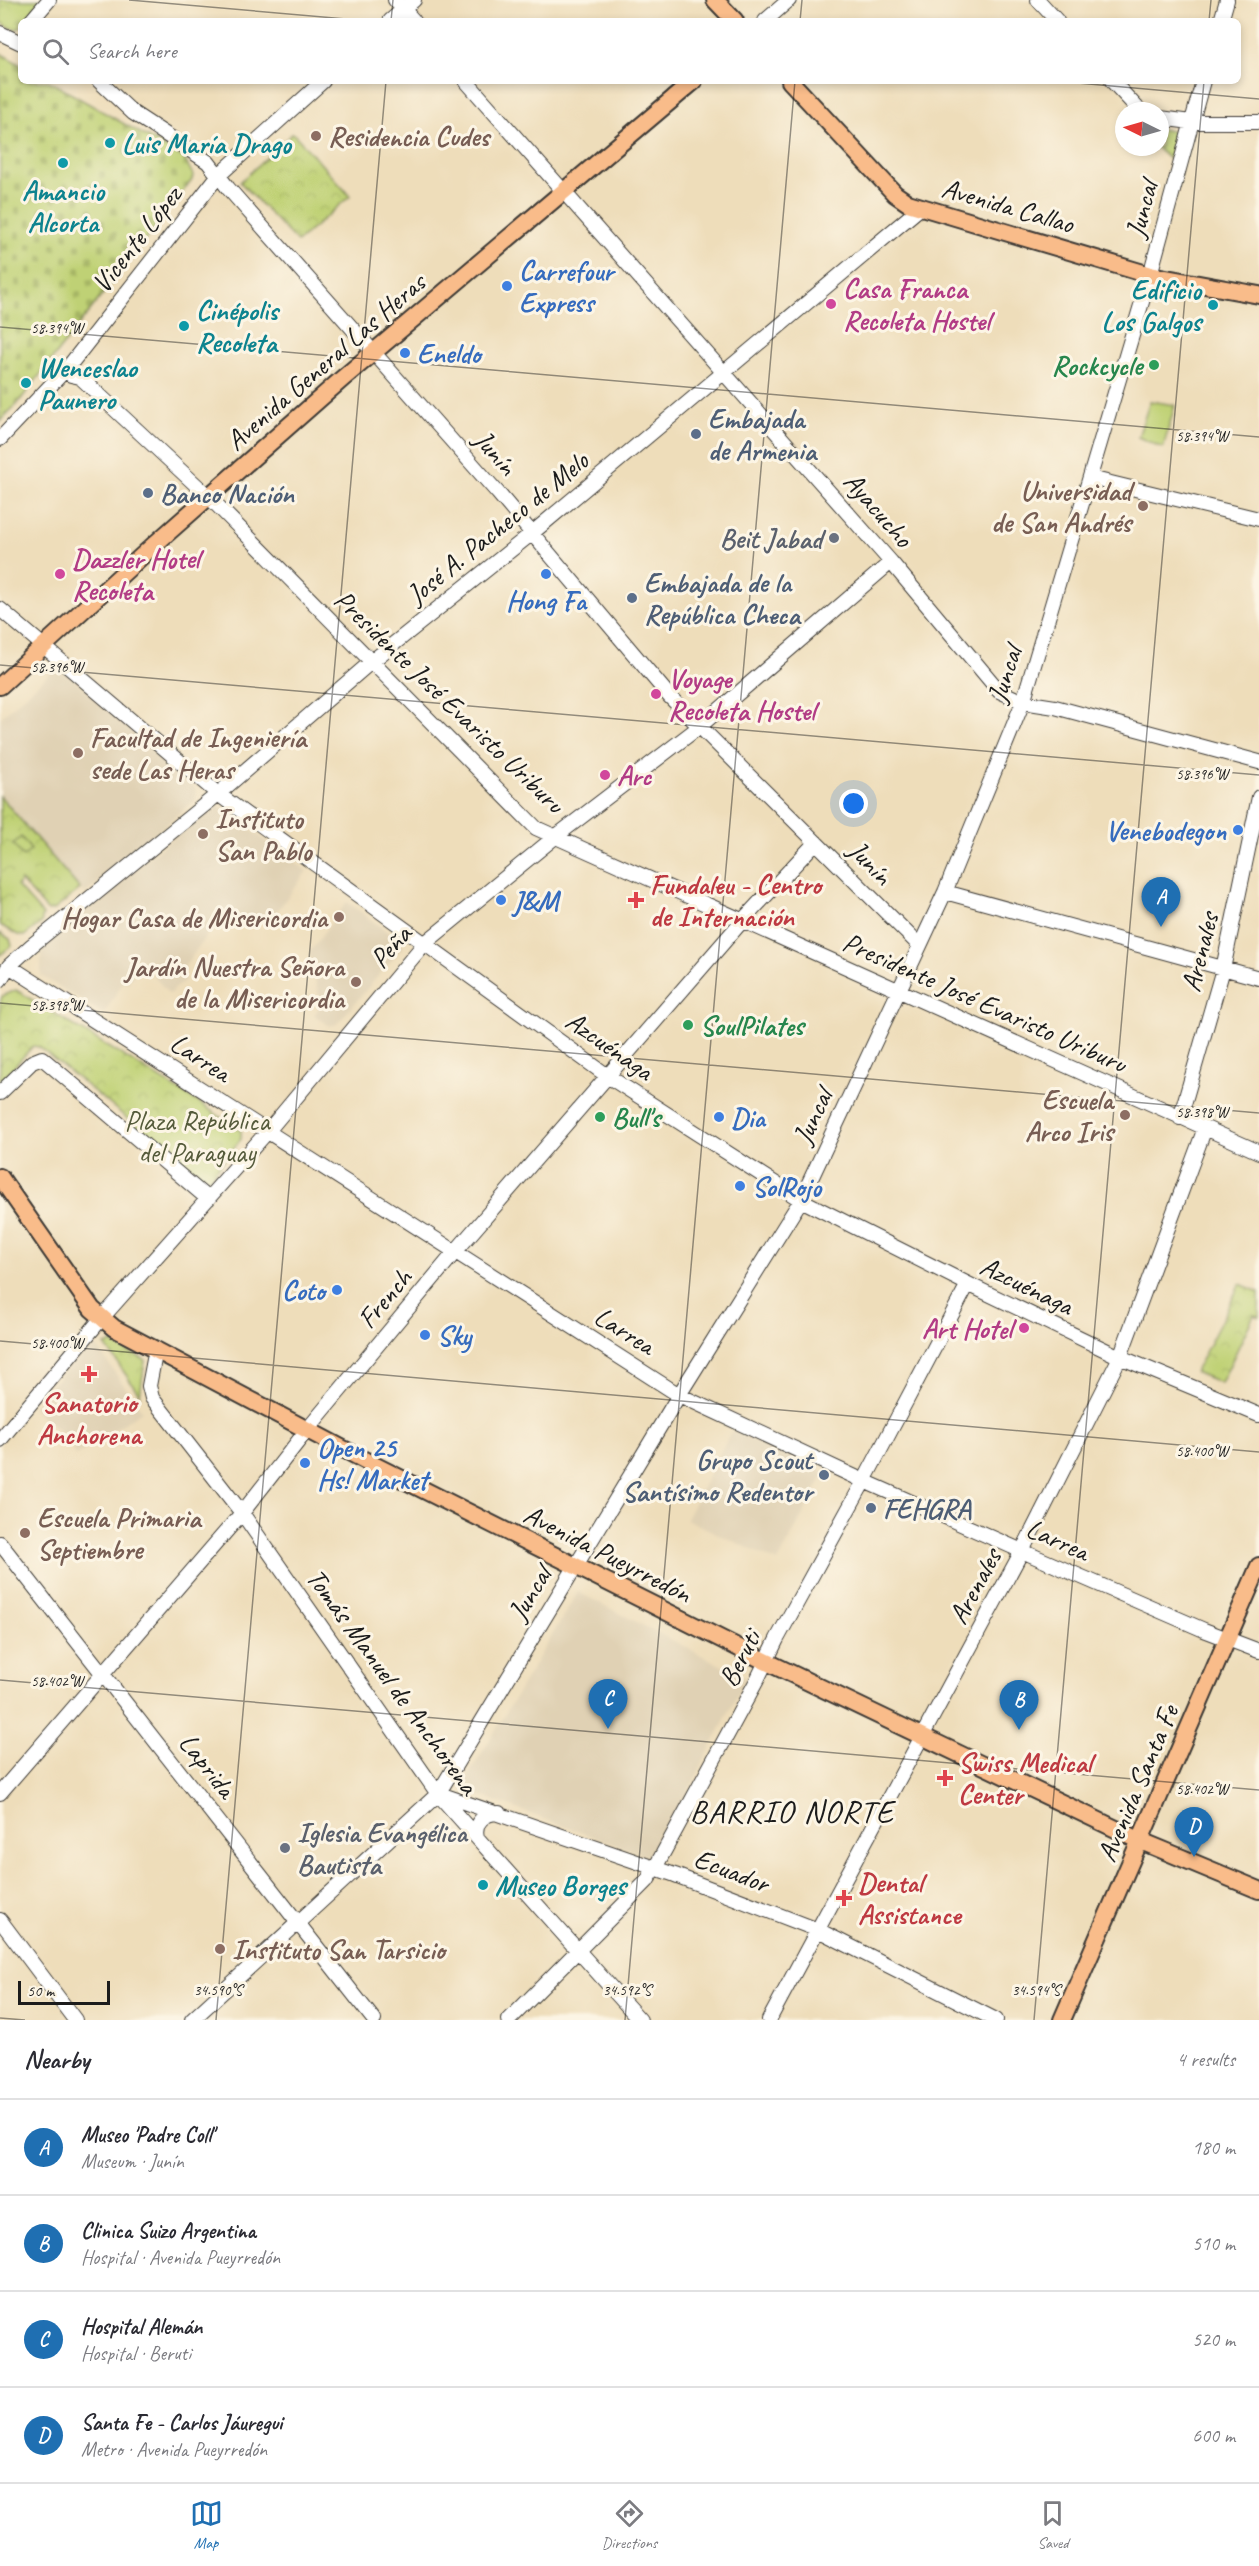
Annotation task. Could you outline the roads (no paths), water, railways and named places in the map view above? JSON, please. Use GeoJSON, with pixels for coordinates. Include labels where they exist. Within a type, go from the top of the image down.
{"type":"FeatureCollection","features":[{"type":"Feature","properties":{"kind":"main road"},"geometry":{"type":"LineString","coordinates":[[715,0],[732,18]]}},
{"type":"Feature","properties":{"kind":"main road","name":"Avenida General Las Heras"},"geometry":{"type":"LineString","coordinates":[[0,686],[374,351],[695,84]]}},
{"type":"Feature","properties":{"kind":"main road","name":"Avenida Callao"},"geometry":{"type":"LineString","coordinates":[[793,84],[895,194],[908,203],[1150,275],[1259,295]]}},
{"type":"Feature","properties":{"kind":"main road","name":"Avenida Pueyrredón"},"geometry":{"type":"LineString","coordinates":[[0,1177],[101,1319],[114,1328],[307,1430],[765,1661],[1141,1841],[1259,1890]]}},
{"type":"Feature","properties":{"kind":"main road","name":"Avenida Santa Fe"},"geometry":{"type":"LineString","coordinates":[[1062,2020],[1259,1566]]}},
{"type":"Feature","properties":{"kind":"street"},"geometry":{"type":"LineString","coordinates":[[34,18],[50,0]]}},
{"type":"Feature","properties":{"kind":"street"},"geometry":{"type":"LineString","coordinates":[[768,18],[789,0]]}},
{"type":"Feature","properties":{"kind":"street"},"geometry":{"type":"LineString","coordinates":[[1038,0],[1054,18]]}},
{"type":"Feature","properties":{"kind":"street"},"geometry":{"type":"LineString","coordinates":[[1222,18],[1227,0]]}},
{"type":"Feature","properties":{"kind":"street"},"geometry":{"type":"LineString","coordinates":[[392,18],[404,3],[412,18]]}},
{"type":"Feature","properties":{"kind":"street"},"geometry":{"type":"LineString","coordinates":[[0,33],[18,42]]}},
{"type":"Feature","properties":{"kind":"street","name":"Junín"},"geometry":{"type":"LineString","coordinates":[[102,84],[134,113],[208,162],[374,351],[670,697],[919,945]]}},
{"type":"Feature","properties":{"kind":"street","name":"Vicente López"},"geometry":{"type":"LineString","coordinates":[[0,439],[69,366],[218,176],[320,84]]}},
{"type":"Feature","properties":{"kind":"street","name":"Ayacucho"},"geometry":{"type":"LineString","coordinates":[[469,84],[891,562],[999,691],[1023,702],[1055,707],[1259,762]]}},
{"type":"Feature","properties":{"kind":"street"},"geometry":{"type":"LineString","coordinates":[[1115,84],[1132,102]]}},
{"type":"Feature","properties":{"kind":"street","name":"Juncal"},"geometry":{"type":"LineString","coordinates":[[192,2020],[438,1794],[679,1395],[801,1200],[945,892],[1023,702],[1150,275],[1202,84]]}},
{"type":"Feature","properties":{"kind":"street"},"geometry":{"type":"LineString","coordinates":[[1169,119],[1191,122],[1259,122]]}},
{"type":"Feature","properties":{"kind":"street","name":"José A. Pacheco de Melo"},"geometry":{"type":"LineString","coordinates":[[0,980],[9,966],[218,794],[371,662],[531,534],[920,208]]}},
{"type":"Feature","properties":{"kind":"street","name":"Presidente José Evaristo Uriburu"},"geometry":{"type":"LineString","coordinates":[[69,366],[71,375],[80,377],[209,497],[536,828],[1259,1152]]}},
{"type":"Feature","properties":{"kind":"street"},"geometry":{"type":"LineString","coordinates":[[1090,478],[1259,519]]}},
{"type":"Feature","properties":{"kind":"street","name":"Peña"},"geometry":{"type":"LineString","coordinates":[[0,1440],[101,1319],[268,1131],[424,944],[555,837],[699,727],[891,562]]}},
{"type":"Feature","properties":{"kind":"street","name":"Azcuénaga"},"geometry":{"type":"LineString","coordinates":[[0,609],[218,794],[609,1077],[801,1200],[1120,1357],[1259,1415]]}},
{"type":"Feature","properties":{"kind":"street","name":"Arenales"},"geometry":{"type":"LineString","coordinates":[[1180,1118],[1223,969],[1259,797]]}},
{"type":"Feature","properties":{"kind":"street","name":"French"},"geometry":{"type":"LineString","coordinates":[[0,1793],[102,1672],[242,1513],[307,1430],[455,1252],[743,920],[816,842]]}},
{"type":"Feature","properties":{"kind":"street"},"geometry":{"type":"LineString","coordinates":[[945,892],[1259,978]]}},
{"type":"Feature","properties":{"kind":"street","name":"Larrea"},"geometry":{"type":"LineString","coordinates":[[9,966],[679,1395],[1022,1551],[1259,1651]]}},
{"type":"Feature","properties":{"kind":"street"},"geometry":{"type":"LineString","coordinates":[[0,1093],[32,1062],[42,1058],[208,1198]]}},
{"type":"Feature","properties":{"kind":"street","name":"Arenales"},"geometry":{"type":"LineString","coordinates":[[769,2020],[1022,1551],[1120,1357],[1205,1128]]}},
{"type":"Feature","properties":{"kind":"street","name":"Beruti"},"geometry":{"type":"LineString","coordinates":[[508,2020],[647,1881],[968,1284]]}},
{"type":"Feature","properties":{"kind":"street","name":"Tomás Manuel de Anchorena"},"geometry":{"type":"LineString","coordinates":[[156,1349],[149,1386],[152,1398],[242,1513],[438,1794],[640,2020]]}},
{"type":"Feature","properties":{"kind":"street","name":"Laprida"},"geometry":{"type":"LineString","coordinates":[[0,1543],[374,2020]]}},
{"type":"Feature","properties":{"kind":"street","name":"Ecuador"},"geometry":{"type":"LineString","coordinates":[[438,1794],[655,1868],[818,1930],[996,2020]]}},
{"type":"Feature","properties":{"kind":"street"},"geometry":{"type":"LineString","coordinates":[[477,1837],[479,1821],[489,1814],[499,1813]]}},
{"type":"Feature","properties":{"kind":"street"},"geometry":{"type":"LineString","coordinates":[[0,1920],[75,2020]]}},
{"type":"Feature","properties":{"kind":"place","name":"Residencia Cudes"},"geometry":{"type":"Point","coordinates":[316,136]}},
{"type":"Feature","properties":{"kind":"place","name":"Luis María Drago"},"geometry":{"type":"Point","coordinates":[110,143]}},
{"type":"Feature","properties":{"kind":"place","name":"Amancio Alcorta"},"geometry":{"type":"Point","coordinates":[63,163]}},
{"type":"Feature","properties":{"kind":"place","name":"Carrefour Express"},"geometry":{"type":"Point","coordinates":[507,286]}},
{"type":"Feature","properties":{"kind":"place","name":"Casa Franca Recoleta Hostel"},"geometry":{"type":"Point","coordinates":[831,304]}},
{"type":"Feature","properties":{"kind":"place","name":"Edificio Los Galgos"},"geometry":{"type":"Point","coordinates":[1213,305]}},
{"type":"Feature","properties":{"kind":"place","name":"Cinépolis Recoleta"},"geometry":{"type":"Point","coordinates":[184,326]}},
{"type":"Feature","properties":{"kind":"place","name":"Eneldo"},"geometry":{"type":"Point","coordinates":[405,353]}},
{"type":"Feature","properties":{"kind":"place","name":"Rockcycle"},"geometry":{"type":"Point","coordinates":[1154,365]}},
{"type":"Feature","properties":{"kind":"place","name":"Wenceslao Paunero"},"geometry":{"type":"Point","coordinates":[26,383]}},
{"type":"Feature","properties":{"kind":"place","name":"Embajada de Armenia"},"geometry":{"type":"Point","coordinates":[696,434]}},
{"type":"Feature","properties":{"kind":"place","name":"Banco Nación"},"geometry":{"type":"Point","coordinates":[148,493]}},
{"type":"Feature","properties":{"kind":"place","name":"Universidad de San Andrés"},"geometry":{"type":"Point","coordinates":[1143,506]}},
{"type":"Feature","properties":{"kind":"place","name":"Beit Jabad"},"geometry":{"type":"Point","coordinates":[834,538]}},
{"type":"Feature","properties":{"kind":"place","name":"Dazzler Hotel Recoleta"},"geometry":{"type":"Point","coordinates":[60,574]}},
{"type":"Feature","properties":{"kind":"place","name":"Hong Fa"},"geometry":{"type":"Point","coordinates":[546,574]}},
{"type":"Feature","properties":{"kind":"place","name":"Embajada de la República Checa"},"geometry":{"type":"Point","coordinates":[632,598]}},
{"type":"Feature","properties":{"kind":"place","name":"Voyage Recoleta Hostel"},"geometry":{"type":"Point","coordinates":[656,694]}},
{"type":"Feature","properties":{"kind":"place","name":"Facultad de Ingeniería sede Las Heras"},"geometry":{"type":"Point","coordinates":[78,753]}},
{"type":"Feature","properties":{"kind":"place","name":"Arc"},"geometry":{"type":"Point","coordinates":[605,775]}},
{"type":"Feature","properties":{"kind":"place","name":"Venebodegon"},"geometry":{"type":"Point","coordinates":[1238,830]}},
{"type":"Feature","properties":{"kind":"place","name":"Instituto San Pablo"},"geometry":{"type":"Point","coordinates":[203,834]}},
{"type":"Feature","properties":{"kind":"place","name":"J&M"},"geometry":{"type":"Point","coordinates":[501,900]}},
{"type":"Feature","properties":{"kind":"place","name":"Fundaleu - Centro de Internación"},"geometry":{"type":"Point","coordinates":[636,900]}},
{"type":"Feature","properties":{"kind":"place","name":"Hogar Casa de Misericordia"},"geometry":{"type":"Point","coordinates":[339,917]}},
{"type":"Feature","properties":{"kind":"place","name":"Museo 'Padre Coll'"},"geometry":{"type":"Point","coordinates":[1161,927]}},
{"type":"Feature","properties":{"kind":"place","name":"Jardín Nuestra Señora de la Misericordia"},"geometry":{"type":"Point","coordinates":[356,982]}},
{"type":"Feature","properties":{"kind":"place","name":"SoulPilates"},"geometry":{"type":"Point","coordinates":[688,1025]}},
{"type":"Feature","properties":{"kind":"place","name":"Escuela Arco Iris"},"geometry":{"type":"Point","coordinates":[1125,1115]}},
{"type":"Feature","properties":{"kind":"place","name":"Bull's"},"geometry":{"type":"Point","coordinates":[600,1117]}},
{"type":"Feature","properties":{"kind":"place","name":"Dia"},"geometry":{"type":"Point","coordinates":[719,1117]}},
{"type":"Feature","properties":{"kind":"place","name":"SolRojo"},"geometry":{"type":"Point","coordinates":[740,1186]}},
{"type":"Feature","properties":{"kind":"place","name":"Coto"},"geometry":{"type":"Point","coordinates":[337,1290]}},
{"type":"Feature","properties":{"kind":"place","name":"Art Hotel"},"geometry":{"type":"Point","coordinates":[1024,1328]}},
{"type":"Feature","properties":{"kind":"place","name":"Sky"},"geometry":{"type":"Point","coordinates":[425,1335]}},
{"type":"Feature","properties":{"kind":"place","name":"Sanatorio Anchorena"},"geometry":{"type":"Point","coordinates":[89,1374]}},
{"type":"Feature","properties":{"kind":"place","name":"Open 25 Hs! Market"},"geometry":{"type":"Point","coordinates":[305,1463]}},
{"type":"Feature","properties":{"kind":"place","name":"Grupo Scout Santísimo Redentor"},"geometry":{"type":"Point","coordinates":[824,1475]}},
{"type":"Feature","properties":{"kind":"place","name":"FEHGRA"},"geometry":{"type":"Point","coordinates":[871,1508]}},
{"type":"Feature","properties":{"kind":"place","name":"Escuela Primaria Septiembre"},"geometry":{"type":"Point","coordinates":[25,1533]}},
{"type":"Feature","properties":{"kind":"place","name":"Hospital Alemán"},"geometry":{"type":"Point","coordinates":[608,1729]}},
{"type":"Feature","properties":{"kind":"place","name":"Clinica Suizo Argentina"},"geometry":{"type":"Point","coordinates":[1019,1730]}},
{"type":"Feature","properties":{"kind":"place","name":"Swiss Medical Center"},"geometry":{"type":"Point","coordinates":[945,1778]}},
{"type":"Feature","properties":{"kind":"place","name":"Iglesia Evangélica Bautista"},"geometry":{"type":"Point","coordinates":[285,1848]}},
{"type":"Feature","properties":{"kind":"place","name":"Santa Fe - Carlos Jáuregui"},"geometry":{"type":"Point","coordinates":[1194,1857]}},
{"type":"Feature","properties":{"kind":"place","name":"Museo Borges"},"geometry":{"type":"Point","coordinates":[483,1885]}},
{"type":"Feature","properties":{"kind":"place","name":"Dental Assistance"},"geometry":{"type":"Point","coordinates":[844,1898]}},
{"type":"Feature","properties":{"kind":"place","name":"Instituto San Tarsicio"},"geometry":{"type":"Point","coordinates":[220,1949]}},
{"type":"Feature","properties":{"kind":"district","name":"BARRIO NORTE"},"geometry":{"type":"Point","coordinates":[792,1811]}},
{"type":"Feature","properties":{"kind":"park label","name":"Plaza República del Paraguay"},"geometry":{"type":"Point","coordinates":[197,1136]}}]}
